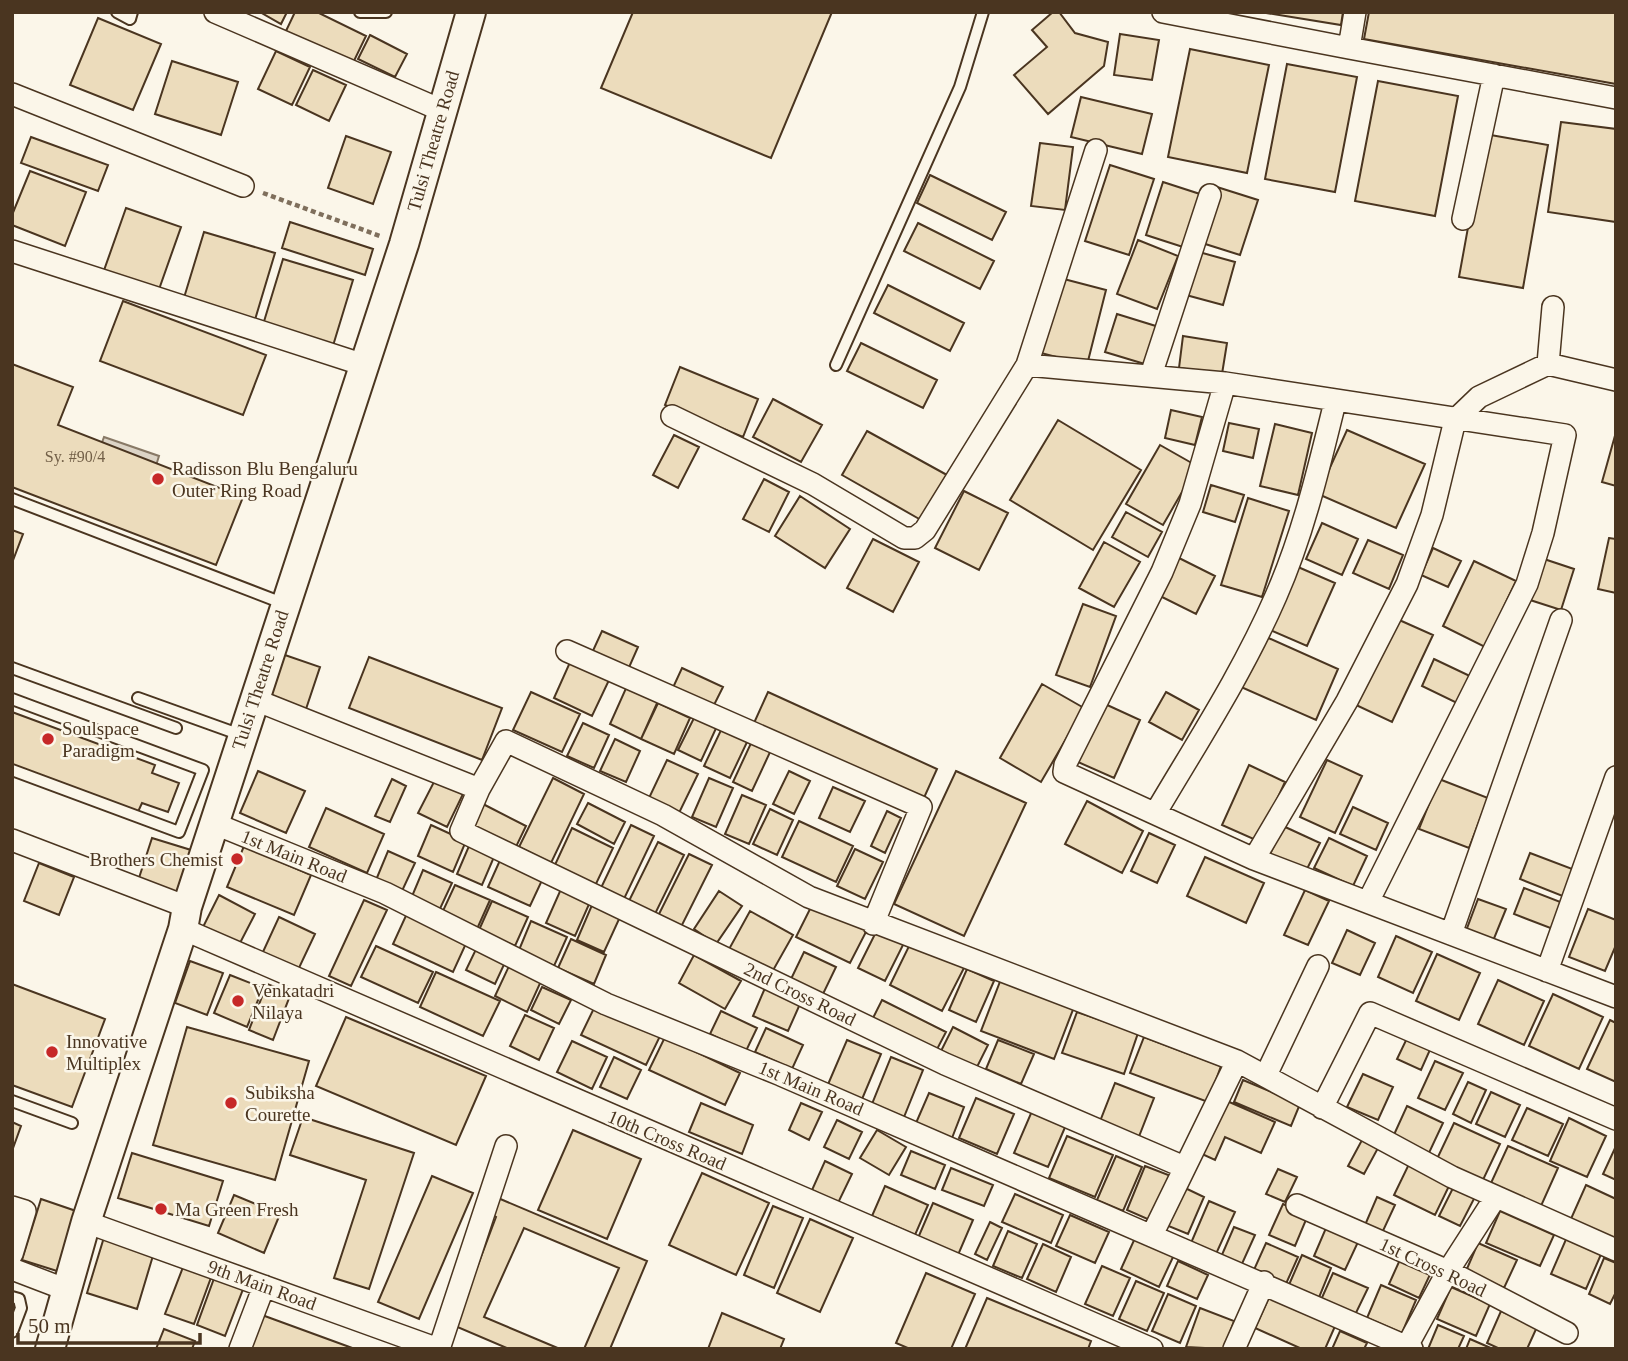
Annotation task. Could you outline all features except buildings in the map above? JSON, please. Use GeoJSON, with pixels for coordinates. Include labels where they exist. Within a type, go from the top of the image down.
{"type":"FeatureCollection","features":[{"type":"Feature","properties":{"kind":"street"},"geometry":{"type":"LineString","coordinates":[[215,12],[442,110]]}},
{"type":"Feature","properties":{"kind":"street","name":"Tulsi Theatre Road"},"geometry":{"type":"LineString","coordinates":[[50,1349],[86,1222],[253,699],[404,244],[471,12]]}},
{"type":"Feature","properties":{"kind":"street"},"geometry":{"type":"LineString","coordinates":[[1163,12],[1616,98]]}},
{"type":"Feature","properties":{"kind":"street"},"geometry":{"type":"LineString","coordinates":[[1349,48],[1355,12]]}},
{"type":"Feature","properties":{"kind":"street"},"geometry":{"type":"LineString","coordinates":[[1463,219],[1494,75]]}},
{"type":"Feature","properties":{"kind":"street"},"geometry":{"type":"LineString","coordinates":[[12,94],[243,186]]}},
{"type":"Feature","properties":{"kind":"street"},"geometry":{"type":"LineString","coordinates":[[672,416],[813,484],[904,538],[915,538],[925,530],[1027,365],[1096,150]]}},
{"type":"Feature","properties":{"kind":"street"},"geometry":{"type":"LineString","coordinates":[[1151,375],[1210,195]]}},
{"type":"Feature","properties":{"kind":"street"},"geometry":{"type":"LineString","coordinates":[[12,251],[364,365]]}},
{"type":"Feature","properties":{"kind":"street"},"geometry":{"type":"LineString","coordinates":[[1548,364],[1553,307]]}},
{"type":"Feature","properties":{"kind":"street"},"geometry":{"type":"LineString","coordinates":[[1254,859],[1347,701],[1407,584],[1432,515],[1455,420],[1479,397],[1548,364],[1616,380]]}},
{"type":"Feature","properties":{"kind":"street"},"geometry":{"type":"LineString","coordinates":[[1027,365],[1225,383],[1455,420],[1561,433],[1565,441],[1543,533],[1527,584],[1368,902]]}},
{"type":"Feature","properties":{"kind":"street"},"geometry":{"type":"LineString","coordinates":[[1225,383],[1190,504],[1162,572],[1065,765],[1064,772],[1254,859],[1616,998]]}},
{"type":"Feature","properties":{"kind":"street"},"geometry":{"type":"LineString","coordinates":[[1156,812],[1246,660],[1277,594],[1315,483],[1335,402]]}},
{"type":"Feature","properties":{"kind":"street"},"geometry":{"type":"LineString","coordinates":[[1451,934],[1561,620]]}},
{"type":"Feature","properties":{"kind":"street"},"geometry":{"type":"LineString","coordinates":[[567,651],[921,807],[873,924]]}},
{"type":"Feature","properties":{"kind":"street"},"geometry":{"type":"LineString","coordinates":[[253,699],[479,789],[506,741],[663,815],[808,897],[1237,1061],[1495,1198],[1616,1250]]}},
{"type":"Feature","properties":{"kind":"street"},"geometry":{"type":"LineString","coordinates":[[1546,971],[1616,777]]}},
{"type":"Feature","properties":{"kind":"street","name":"2nd Cross Road"},"geometry":{"type":"LineString","coordinates":[[479,789],[461,831],[933,1058],[1184,1167]]}},
{"type":"Feature","properties":{"kind":"street","name":"1st Main Road"},"geometry":{"type":"LineString","coordinates":[[214,823],[385,893],[606,1004],[781,1075],[1409,1347]]}},
{"type":"Feature","properties":{"kind":"street","name":"10th Cross Road"},"geometry":{"type":"LineString","coordinates":[[12,840],[1152,1349]]}},
{"type":"Feature","properties":{"kind":"street"},"geometry":{"type":"LineString","coordinates":[[1266,1075],[1318,966]]}},
{"type":"Feature","properties":{"kind":"street"},"geometry":{"type":"LineString","coordinates":[[1322,1108],[1370,1013],[1616,1119]]}},
{"type":"Feature","properties":{"kind":"street"},"geometry":{"type":"LineString","coordinates":[[1152,1235],[1237,1061]]}},
{"type":"Feature","properties":{"kind":"street"},"geometry":{"type":"LineString","coordinates":[[438,1349],[506,1146]]}},
{"type":"Feature","properties":{"kind":"street"},"geometry":{"type":"LineString","coordinates":[[1409,1347],[1448,1271],[1495,1198]]}},
{"type":"Feature","properties":{"kind":"street","name":"1st Cross Road"},"geometry":{"type":"LineString","coordinates":[[1297,1205],[1448,1271],[1567,1333]]}},
{"type":"Feature","properties":{"kind":"street"},"geometry":{"type":"LineString","coordinates":[[12,1207],[25,1211],[12,1254]]}},
{"type":"Feature","properties":{"kind":"street","name":"9th Main Road"},"geometry":{"type":"LineString","coordinates":[[86,1222],[438,1349]]}},
{"type":"Feature","properties":{"kind":"street"},"geometry":{"type":"LineString","coordinates":[[12,1269],[66,1290]]}},
{"type":"Feature","properties":{"kind":"street"},"geometry":{"type":"LineString","coordinates":[[1234,1349],[1264,1282]]}},
{"type":"Feature","properties":{"kind":"street"},"geometry":{"type":"LineString","coordinates":[[240,1349],[264,1286]]}},
{"type":"Feature","properties":{"kind":"lane"},"geometry":{"type":"LineString","coordinates":[[117,12],[130,19],[132,12]]}},
{"type":"Feature","properties":{"kind":"lane"},"geometry":{"type":"LineString","coordinates":[[360,12],[386,12]]}},
{"type":"Feature","properties":{"kind":"lane"},"geometry":{"type":"LineString","coordinates":[[836,365],[960,87],[983,12]]}},
{"type":"Feature","properties":{"kind":"lane"},"geometry":{"type":"LineString","coordinates":[[12,499],[285,604]]}},
{"type":"Feature","properties":{"kind":"lane"},"geometry":{"type":"LineString","coordinates":[[12,668],[176,728]]}},
{"type":"Feature","properties":{"kind":"lane"},"geometry":{"type":"LineString","coordinates":[[138,698],[242,735]]}},
{"type":"Feature","properties":{"kind":"lane"},"geometry":{"type":"LineString","coordinates":[[12,699],[203,770],[179,832],[12,770]]}},
{"type":"Feature","properties":{"kind":"lane"},"geometry":{"type":"LineString","coordinates":[[12,1101],[72,1123]]}},
{"type":"Feature","properties":{"kind":"lane"},"geometry":{"type":"LineString","coordinates":[[12,1297],[19,1299],[20,1308],[12,1332]]}},
{"type":"Feature","properties":{"kind":"path"},"geometry":{"type":"LineString","coordinates":[[243,186],[404,244]]}},
{"type":"Feature","properties":{"kind":"shaded area"},"geometry":{"type":"Polygon","coordinates":[[[104,437],[159,456],[150,485],[94,465],[104,437]]]}},
{"type":"Feature","properties":{"kind":"place","name":"Radisson Blu Bengaluru Outer Ring Road"},"geometry":{"type":"Point","coordinates":[158,479]}},
{"type":"Feature","properties":{"kind":"place","name":"Soulspace Paradigm"},"geometry":{"type":"Point","coordinates":[48,739]}},
{"type":"Feature","properties":{"kind":"place","name":"Brothers Chemist"},"geometry":{"type":"Point","coordinates":[237,859]}},
{"type":"Feature","properties":{"kind":"place","name":"Venkatadri Nilaya"},"geometry":{"type":"Point","coordinates":[238,1001]}},
{"type":"Feature","properties":{"kind":"place","name":"Innovative Multiplex"},"geometry":{"type":"Point","coordinates":[52,1052]}},
{"type":"Feature","properties":{"kind":"place","name":"Subiksha Courette"},"geometry":{"type":"Point","coordinates":[231,1103]}},
{"type":"Feature","properties":{"kind":"place","name":"Ma Green Fresh"},"geometry":{"type":"Point","coordinates":[161,1209]}}]}
